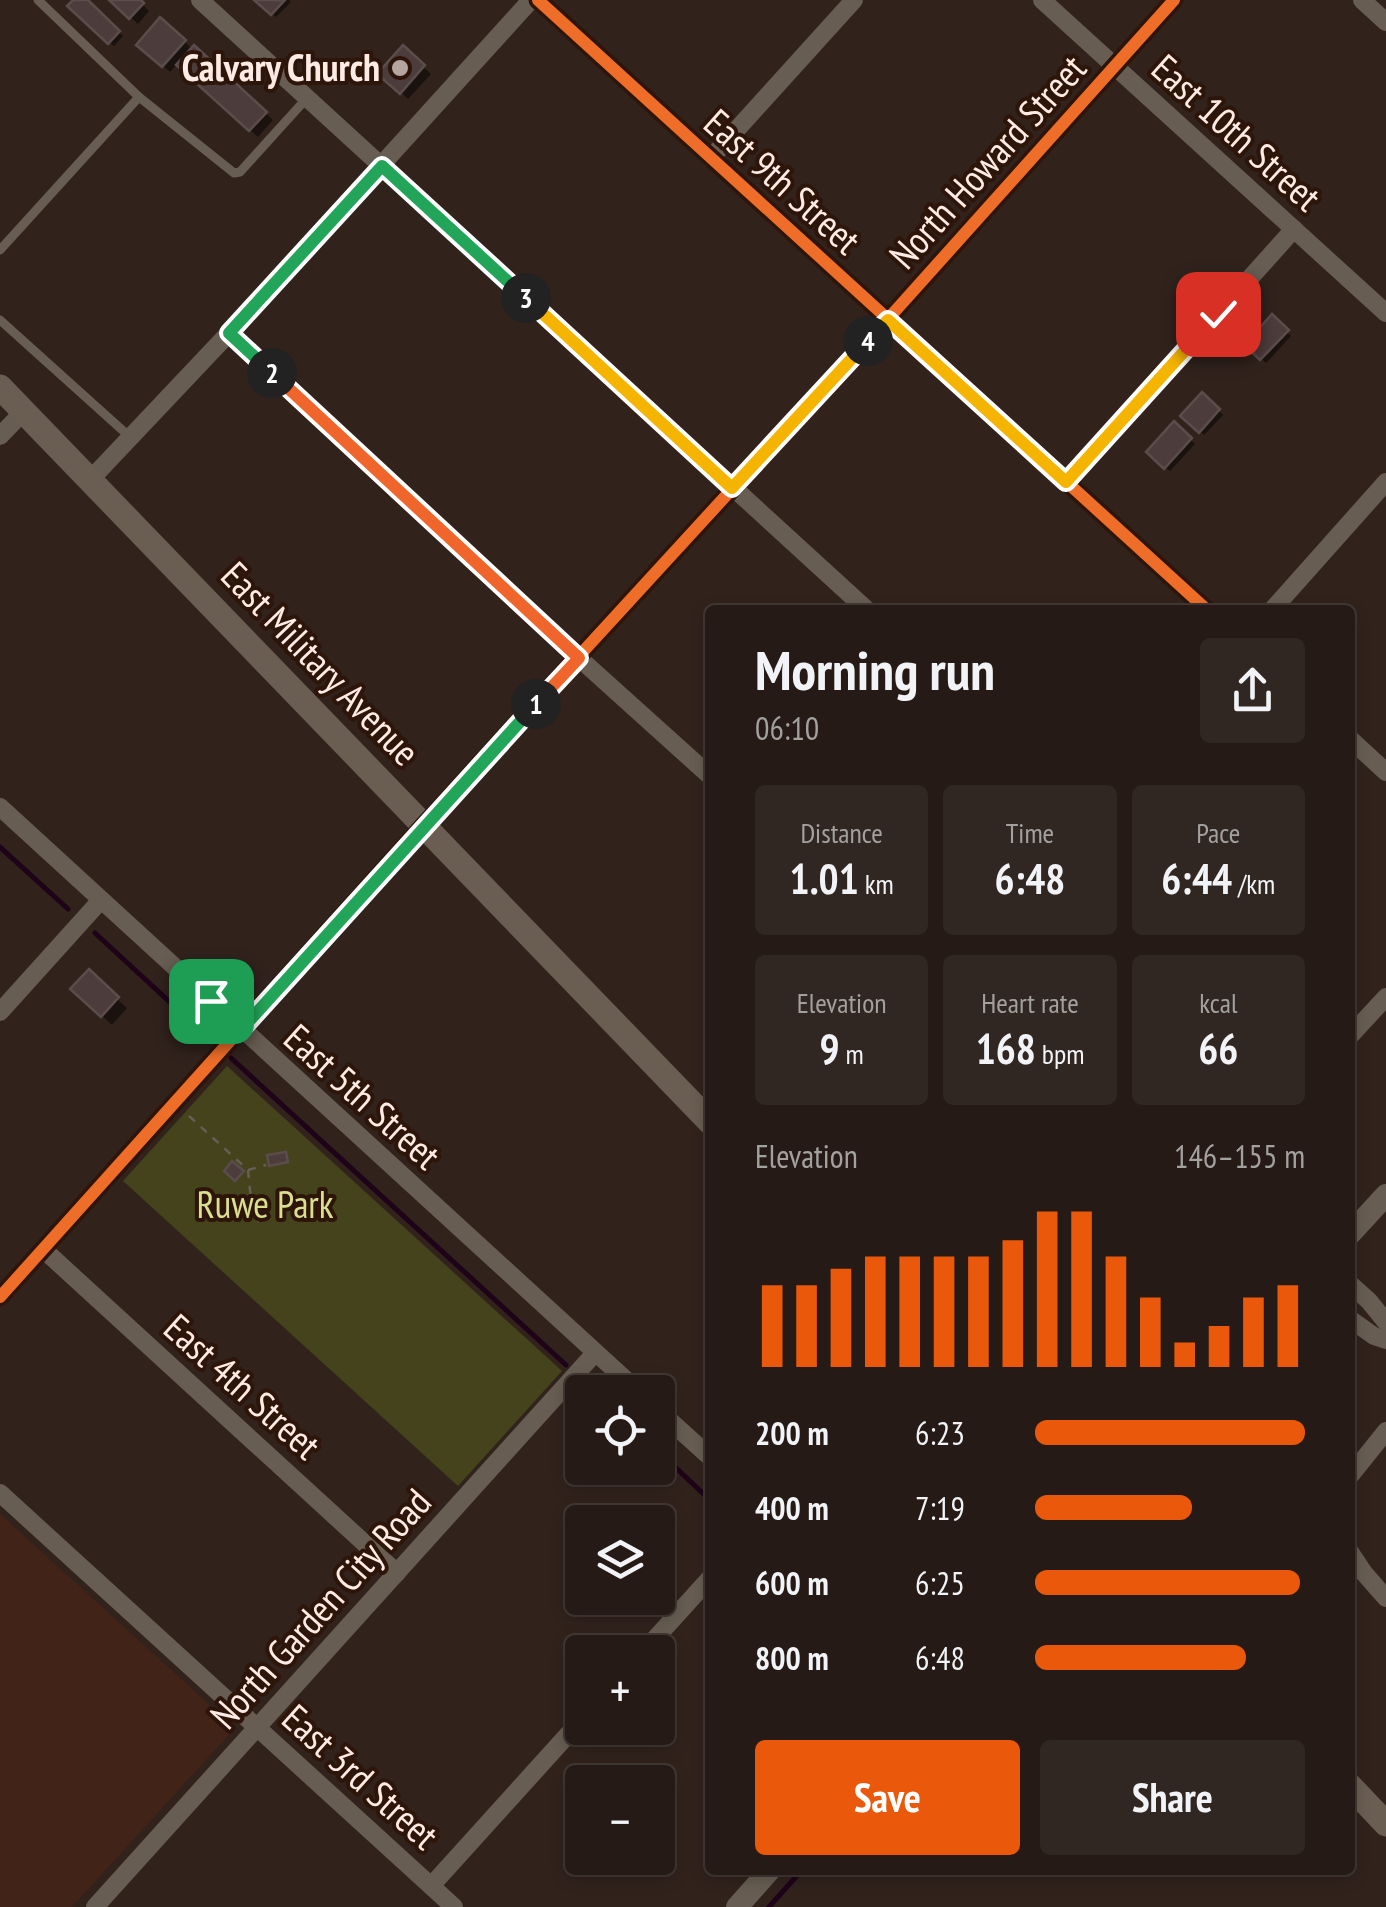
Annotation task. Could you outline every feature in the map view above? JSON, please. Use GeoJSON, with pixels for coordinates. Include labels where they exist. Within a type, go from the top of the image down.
{"type":"FeatureCollection","features":[{"type":"Feature","properties":{"kind":"main road","name":"East Military Avenue"},"geometry":{"type":"LineString","coordinates":[[0,387],[705,1117]]}},
{"type":"Feature","properties":{"kind":"main road"},"geometry":{"type":"LineString","coordinates":[[1355,1791],[1386,1824]]}},
{"type":"Feature","properties":{"kind":"street"},"geometry":{"type":"LineString","coordinates":[[200,0],[861,605]]}},
{"type":"Feature","properties":{"kind":"street"},"geometry":{"type":"LineString","coordinates":[[90,480],[535,0]]}},
{"type":"Feature","properties":{"kind":"street","name":"East 9th Street"},"geometry":{"type":"LineString","coordinates":[[535,0],[1202,605]]}},
{"type":"Feature","properties":{"kind":"street"},"geometry":{"type":"LineString","coordinates":[[710,158],[854,0]]}},
{"type":"Feature","properties":{"kind":"street","name":"East 10th Street"},"geometry":{"type":"LineString","coordinates":[[1042,0],[1386,314]]}},
{"type":"Feature","properties":{"kind":"street","name":"North Howard Street"},"geometry":{"type":"LineString","coordinates":[[0,1297],[1174,0]]}},
{"type":"Feature","properties":{"kind":"street"},"geometry":{"type":"LineString","coordinates":[[1362,0],[1386,22]]}},
{"type":"Feature","properties":{"kind":"street"},"geometry":{"type":"LineString","coordinates":[[1066,482],[1294,229]]}},
{"type":"Feature","properties":{"kind":"street"},"geometry":{"type":"LineString","coordinates":[[229,333],[705,771]]}},
{"type":"Feature","properties":{"kind":"street"},"geometry":{"type":"LineString","coordinates":[[0,436],[24,411]]}},
{"type":"Feature","properties":{"kind":"street"},"geometry":{"type":"LineString","coordinates":[[1276,605],[1386,482]]}},
{"type":"Feature","properties":{"kind":"street"},"geometry":{"type":"LineString","coordinates":[[1355,744],[1386,772]]}},
{"type":"Feature","properties":{"kind":"street","name":"East 5th Street"},"geometry":{"type":"LineString","coordinates":[[0,807],[619,1375]]}},
{"type":"Feature","properties":{"kind":"street"},"geometry":{"type":"LineString","coordinates":[[0,1012],[102,900]]}},
{"type":"Feature","properties":{"kind":"street"},"geometry":{"type":"LineString","coordinates":[[1355,1030],[1386,996]]}},
{"type":"Feature","properties":{"kind":"street"},"geometry":{"type":"LineString","coordinates":[[1355,1229],[1386,1195]]}},
{"type":"Feature","properties":{"kind":"street","name":"East 4th Street"},"geometry":{"type":"LineString","coordinates":[[43,1249],[398,1573]]}},
{"type":"Feature","properties":{"kind":"street"},"geometry":{"type":"LineString","coordinates":[[1355,1288],[1386,1322]]}},
{"type":"Feature","properties":{"kind":"street"},"geometry":{"type":"LineString","coordinates":[[1355,1323],[1386,1340]]}},
{"type":"Feature","properties":{"kind":"street","name":"North Garden City Road"},"geometry":{"type":"LineString","coordinates":[[97,1906],[595,1353]]}},
{"type":"Feature","properties":{"kind":"street"},"geometry":{"type":"LineString","coordinates":[[675,1425],[705,1452]]}},
{"type":"Feature","properties":{"kind":"street"},"geometry":{"type":"LineString","coordinates":[[1355,1470],[1386,1432]]}},
{"type":"Feature","properties":{"kind":"street","name":"East 3rd Street"},"geometry":{"type":"LineString","coordinates":[[0,1493],[454,1907]]}},
{"type":"Feature","properties":{"kind":"street"},"geometry":{"type":"LineString","coordinates":[[1355,1560],[1386,1598]]}},
{"type":"Feature","properties":{"kind":"street"},"geometry":{"type":"LineString","coordinates":[[658,1635],[705,1584]]}},
{"type":"Feature","properties":{"kind":"street"},"geometry":{"type":"LineString","coordinates":[[431,1886],[565,1738]]}},
{"type":"Feature","properties":{"kind":"street"},"geometry":{"type":"LineString","coordinates":[[737,1907],[766,1875]]}},
{"type":"Feature","properties":{"kind":"lane"},"geometry":{"type":"LineString","coordinates":[[38,0],[139,97],[234,173],[240,172],[307,98]]}},
{"type":"Feature","properties":{"kind":"lane"},"geometry":{"type":"LineString","coordinates":[[0,250],[139,97]]}},
{"type":"Feature","properties":{"kind":"lane"},"geometry":{"type":"LineString","coordinates":[[0,320],[130,437]]}},
{"type":"Feature","properties":{"kind":"path"},"geometry":{"type":"LineString","coordinates":[[187,1114],[248,1170],[252,1210],[258,1222]]}},
{"type":"Feature","properties":{"kind":"path"},"geometry":{"type":"LineString","coordinates":[[248,1170],[266,1165]]}},
{"type":"Feature","properties":{"kind":"shaded area"},"geometry":{"type":"Polygon","coordinates":[[[0,1514],[235,1728],[72,1907],[0,1907],[0,1514]]]}},
{"type":"Feature","properties":{"kind":"green space","name":"Ruwe Park"},"geometry":{"type":"Polygon","coordinates":[[[227,1066],[562,1371],[458,1486],[123,1181],[227,1066]]]}},
{"type":"Feature","properties":{"kind":"building"},"geometry":{"type":"Polygon","coordinates":[[[73,0],[88,0],[120,31],[108,44],[67,6],[73,0]]]}},
{"type":"Feature","properties":{"kind":"building"},"geometry":{"type":"Polygon","coordinates":[[[109,0],[141,0],[144,3],[129,19],[109,0]]]}},
{"type":"Feature","properties":{"kind":"building"},"geometry":{"type":"Polygon","coordinates":[[[254,0],[285,0],[271,15],[254,0]]]}},
{"type":"Feature","properties":{"kind":"building"},"geometry":{"type":"Polygon","coordinates":[[[160,17],[186,40],[162,67],[136,45],[160,17]]]}},
{"type":"Feature","properties":{"kind":"building"},"geometry":{"type":"Polygon","coordinates":[[[194,45],[267,112],[249,131],[176,65],[194,45]]]}},
{"type":"Feature","properties":{"kind":"building"},"geometry":{"type":"Polygon","coordinates":[[[403,45],[425,65],[400,94],[377,74],[403,45]]]}},
{"type":"Feature","properties":{"kind":"building"},"geometry":{"type":"Polygon","coordinates":[[[1272,314],[1289,330],[1260,360],[1244,345],[1272,314]]]}},
{"type":"Feature","properties":{"kind":"building"},"geometry":{"type":"Polygon","coordinates":[[[1202,392],[1220,409],[1199,433],[1180,416],[1202,392]]]}},
{"type":"Feature","properties":{"kind":"building"},"geometry":{"type":"Polygon","coordinates":[[[1174,421],[1192,438],[1164,469],[1146,452],[1174,421]]]}},
{"type":"Feature","properties":{"kind":"building"},"geometry":{"type":"Polygon","coordinates":[[[89,969],[119,997],[101,1017],[70,989],[89,969]]]}},
{"type":"Feature","properties":{"kind":"building"},"geometry":{"type":"Polygon","coordinates":[[[286,1152],[288,1162],[269,1166],[267,1155],[286,1152]]]}},
{"type":"Feature","properties":{"kind":"building"},"geometry":{"type":"Polygon","coordinates":[[[232,1161],[244,1171],[235,1181],[224,1171],[232,1161]]]}},
{"type":"Feature","properties":{"kind":"waterway"},"geometry":{"type":"LineString","coordinates":[[0,847],[68,909]]}},
{"type":"Feature","properties":{"kind":"waterway"},"geometry":{"type":"LineString","coordinates":[[95,933],[212,1041]]}},
{"type":"Feature","properties":{"kind":"waterway"},"geometry":{"type":"LineString","coordinates":[[231,1058],[566,1365]]}},
{"type":"Feature","properties":{"kind":"waterway"},"geometry":{"type":"LineString","coordinates":[[675,1467],[705,1495]]}},
{"type":"Feature","properties":{"kind":"waterway"},"geometry":{"type":"LineString","coordinates":[[769,1907],[798,1875]]}},
{"type":"Feature","properties":{"kind":"cycle path"},"geometry":{"type":"LineString","coordinates":[[538,0],[1202,605]]}},
{"type":"Feature","properties":{"kind":"cycle path"},"geometry":{"type":"LineString","coordinates":[[0,1297],[1174,0]]}},
{"type":"Feature","properties":{"kind":"place","name":"Calvary Church"},"geometry":{"type":"Point","coordinates":[400,68]}},
{"type":"Feature","properties":{"kind":"route"},"geometry":{"type":"LineString","coordinates":[[211,1001],[241,1030],[579,658],[229,333],[382,166],[732,488],[888,320],[1066,482],[1218,314]]}}]}
